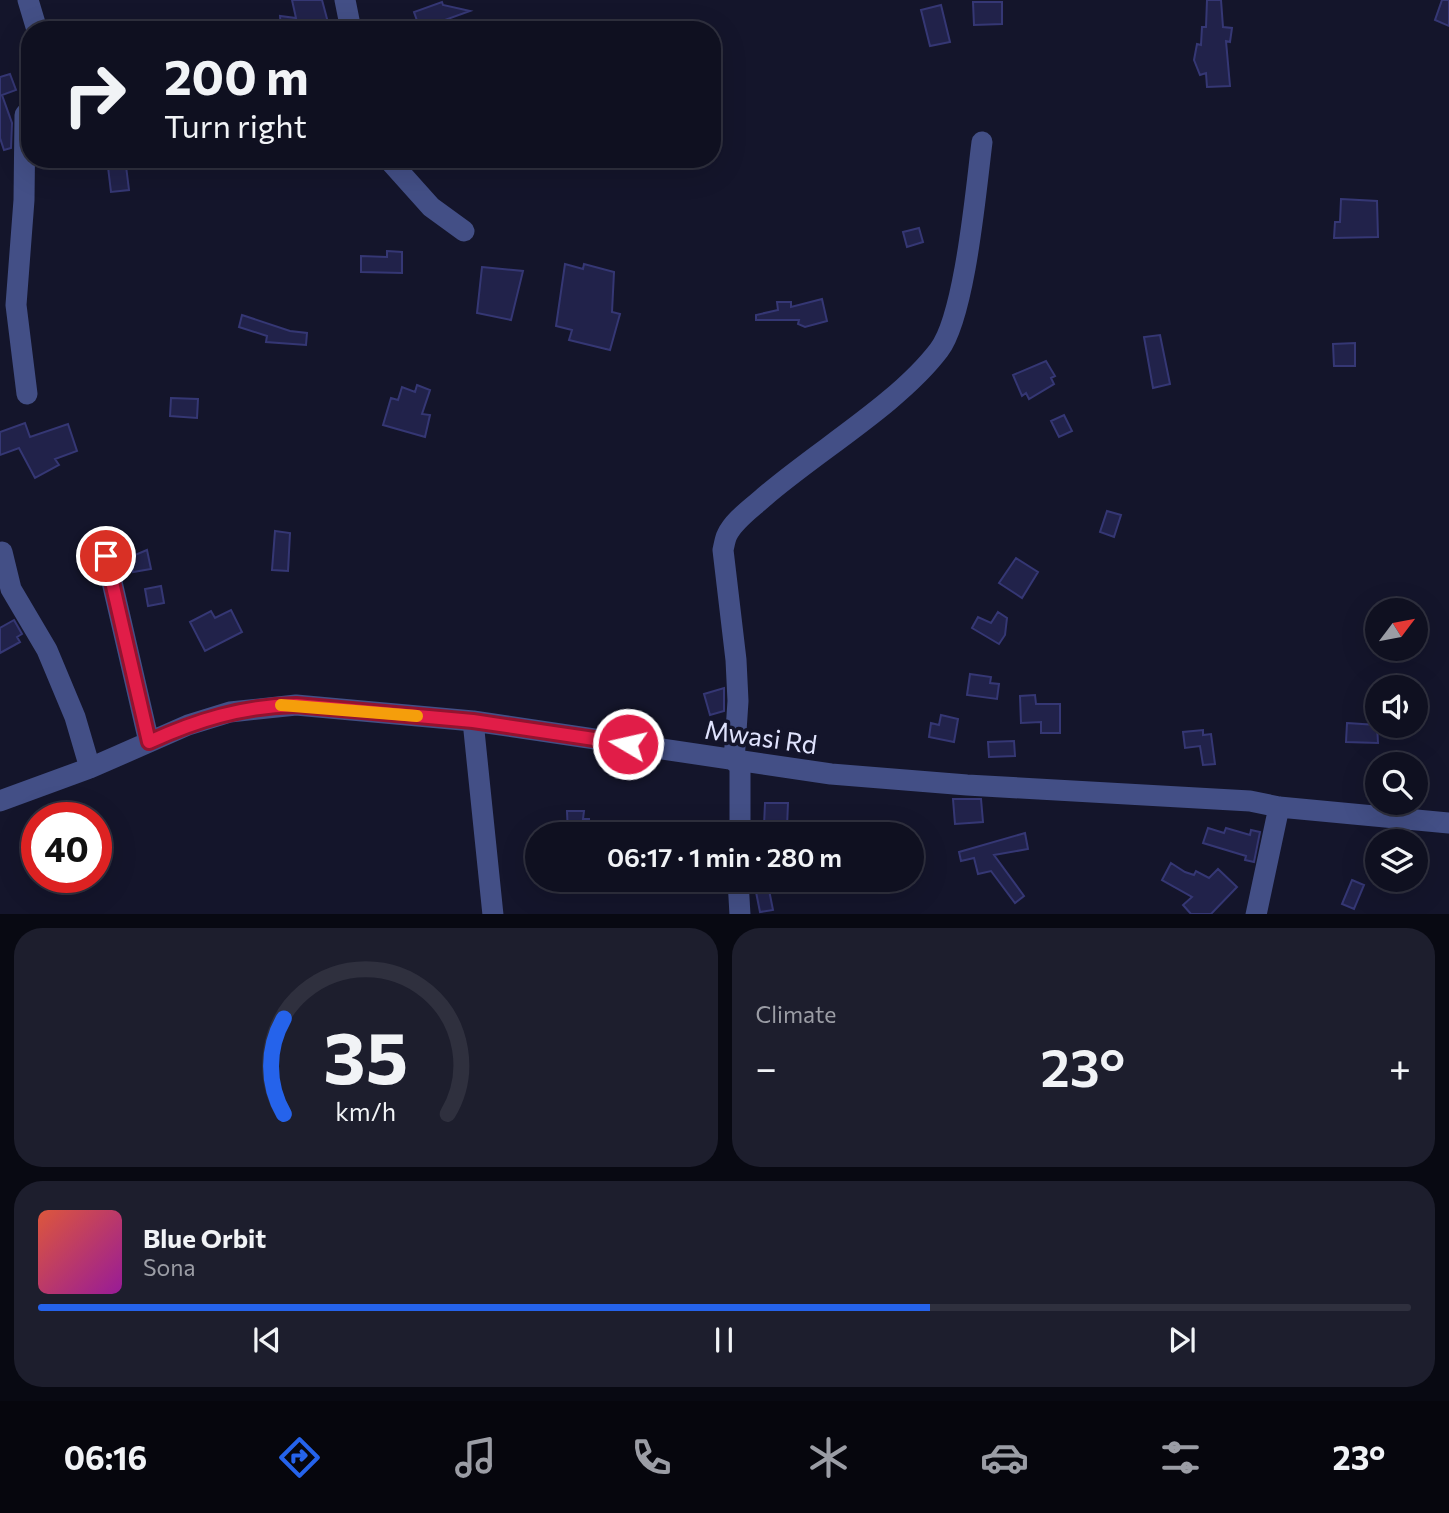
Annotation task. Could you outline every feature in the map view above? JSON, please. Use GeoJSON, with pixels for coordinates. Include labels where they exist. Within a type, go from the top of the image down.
{"type":"FeatureCollection","features":[{"type":"Feature","properties":{"kind":"street"},"geometry":{"type":"LineString","coordinates":[[28,0],[34,21]]}},
{"type":"Feature","properties":{"kind":"street"},"geometry":{"type":"LineString","coordinates":[[345,0],[349,21]]}},
{"type":"Feature","properties":{"kind":"street"},"geometry":{"type":"LineString","coordinates":[[739,822],[738,701],[723,550],[727,534],[767,495],[864,418],[940,349],[953,321],[982,142]]}},
{"type":"Feature","properties":{"kind":"street"},"geometry":{"type":"LineString","coordinates":[[24,168],[24,200],[16,277],[27,394]]}},
{"type":"Feature","properties":{"kind":"street"},"geometry":{"type":"LineString","coordinates":[[396,168],[431,207],[464,232]]}},
{"type":"Feature","properties":{"kind":"street"},"geometry":{"type":"LineString","coordinates":[[2,552],[11,589],[47,650],[75,717],[90,768]]}},
{"type":"Feature","properties":{"kind":"street"},"geometry":{"type":"LineString","coordinates":[[106,556],[149,742]]}},
{"type":"Feature","properties":{"kind":"street","name":"Mwasi Rd"},"geometry":{"type":"LineString","coordinates":[[0,801],[90,768],[209,718],[268,705],[473,721],[737,761],[912,781],[1250,802],[1449,823]]}},
{"type":"Feature","properties":{"kind":"street"},"geometry":{"type":"LineString","coordinates":[[473,721],[493,914]]}},
{"type":"Feature","properties":{"kind":"street"},"geometry":{"type":"LineString","coordinates":[[1256,914],[1279,807]]}},
{"type":"Feature","properties":{"kind":"street"},"geometry":{"type":"LineString","coordinates":[[739,892],[740,914]]}},
{"type":"Feature","properties":{"kind":"building"},"geometry":{"type":"Polygon","coordinates":[[[292,0],[322,0],[328,21],[280,21],[280,16],[296,18],[292,0]]]}},
{"type":"Feature","properties":{"kind":"building"},"geometry":{"type":"Polygon","coordinates":[[[1207,0],[1221,0],[1223,27],[1232,28],[1230,42],[1226,41],[1230,86],[1207,87],[1206,73],[1200,75],[1194,60],[1197,44],[1201,45],[1202,27],[1206,27],[1207,0]]]}},
{"type":"Feature","properties":{"kind":"building"},"geometry":{"type":"Polygon","coordinates":[[[1442,0],[1449,0],[1449,26],[1435,20],[1442,0]]]}},
{"type":"Feature","properties":{"kind":"building"},"geometry":{"type":"Polygon","coordinates":[[[442,2],[443,5],[470,11],[442,21],[417,21],[414,12],[442,2]]]}},
{"type":"Feature","properties":{"kind":"building"},"geometry":{"type":"Polygon","coordinates":[[[973,2],[1002,2],[1002,24],[974,25],[973,2]]]}},
{"type":"Feature","properties":{"kind":"building"},"geometry":{"type":"Polygon","coordinates":[[[941,5],[950,42],[930,46],[921,10],[941,5]]]}},
{"type":"Feature","properties":{"kind":"building"},"geometry":{"type":"Polygon","coordinates":[[[10,74],[16,90],[2,95],[12,123],[11,148],[4,150],[0,138],[0,77],[10,74]]]}},
{"type":"Feature","properties":{"kind":"building"},"geometry":{"type":"Polygon","coordinates":[[[108,168],[126,168],[129,190],[111,192],[108,168]]]}},
{"type":"Feature","properties":{"kind":"building"},"geometry":{"type":"Polygon","coordinates":[[[1341,199],[1377,201],[1378,237],[1334,238],[1335,222],[1340,222],[1341,199]]]}},
{"type":"Feature","properties":{"kind":"building"},"geometry":{"type":"Polygon","coordinates":[[[919,228],[923,242],[907,247],[903,232],[919,228]]]}},
{"type":"Feature","properties":{"kind":"building"},"geometry":{"type":"Polygon","coordinates":[[[387,251],[402,252],[402,273],[361,272],[361,256],[387,257],[387,251]]]}},
{"type":"Feature","properties":{"kind":"building"},"geometry":{"type":"Polygon","coordinates":[[[565,264],[583,269],[584,264],[614,272],[612,312],[620,314],[610,350],[569,340],[572,330],[556,326],[565,264]]]}},
{"type":"Feature","properties":{"kind":"building"},"geometry":{"type":"Polygon","coordinates":[[[482,267],[523,271],[511,320],[477,313],[482,267]]]}},
{"type":"Feature","properties":{"kind":"building"},"geometry":{"type":"Polygon","coordinates":[[[822,299],[827,321],[805,327],[798,324],[799,320],[756,320],[756,315],[778,310],[777,302],[791,302],[791,307],[822,299]]]}},
{"type":"Feature","properties":{"kind":"building"},"geometry":{"type":"Polygon","coordinates":[[[242,315],[290,331],[307,333],[306,345],[266,342],[267,336],[239,327],[242,315]]]}},
{"type":"Feature","properties":{"kind":"building"},"geometry":{"type":"Polygon","coordinates":[[[1160,335],[1170,384],[1153,388],[1144,337],[1160,335]]]}},
{"type":"Feature","properties":{"kind":"building"},"geometry":{"type":"Polygon","coordinates":[[[1355,343],[1355,366],[1334,366],[1333,344],[1355,343]]]}},
{"type":"Feature","properties":{"kind":"building"},"geometry":{"type":"Polygon","coordinates":[[[1046,361],[1055,376],[1051,378],[1054,384],[1029,399],[1026,393],[1022,396],[1013,375],[1046,361]]]}},
{"type":"Feature","properties":{"kind":"building"},"geometry":{"type":"Polygon","coordinates":[[[417,385],[430,390],[422,414],[430,415],[425,437],[383,425],[391,398],[398,400],[402,387],[415,392],[417,385]]]}},
{"type":"Feature","properties":{"kind":"building"},"geometry":{"type":"Polygon","coordinates":[[[171,398],[198,399],[197,418],[170,416],[171,398]]]}},
{"type":"Feature","properties":{"kind":"building"},"geometry":{"type":"Polygon","coordinates":[[[1064,415],[1072,431],[1059,437],[1051,421],[1064,415]]]}},
{"type":"Feature","properties":{"kind":"building"},"geometry":{"type":"Polygon","coordinates":[[[25,423],[30,437],[68,424],[77,451],[55,459],[59,465],[35,478],[19,448],[0,455],[0,432],[25,423]]]}},
{"type":"Feature","properties":{"kind":"building"},"geometry":{"type":"Polygon","coordinates":[[[1107,511],[1121,515],[1114,537],[1100,532],[1107,511]]]}},
{"type":"Feature","properties":{"kind":"building"},"geometry":{"type":"Polygon","coordinates":[[[275,531],[290,533],[288,571],[272,570],[275,531]]]}},
{"type":"Feature","properties":{"kind":"building"},"geometry":{"type":"Polygon","coordinates":[[[147,550],[151,569],[133,572],[130,557],[147,550]]]}},
{"type":"Feature","properties":{"kind":"building"},"geometry":{"type":"Polygon","coordinates":[[[1016,558],[1038,572],[1022,598],[999,583],[1016,558]]]}},
{"type":"Feature","properties":{"kind":"building"},"geometry":{"type":"Polygon","coordinates":[[[161,586],[164,603],[148,606],[145,589],[161,586]]]}},
{"type":"Feature","properties":{"kind":"building"},"geometry":{"type":"Polygon","coordinates":[[[231,610],[242,632],[205,651],[190,622],[211,611],[215,618],[231,610]]]}},
{"type":"Feature","properties":{"kind":"building"},"geometry":{"type":"Polygon","coordinates":[[[998,612],[1007,618],[1005,635],[999,644],[972,628],[978,617],[991,623],[998,612]]]}},
{"type":"Feature","properties":{"kind":"building"},"geometry":{"type":"Polygon","coordinates":[[[14,620],[22,634],[17,637],[20,642],[0,653],[0,628],[14,620]]]}},
{"type":"Feature","properties":{"kind":"building"},"geometry":{"type":"Polygon","coordinates":[[[970,674],[991,677],[990,683],[999,684],[997,699],[967,695],[970,674]]]}},
{"type":"Feature","properties":{"kind":"building"},"geometry":{"type":"Polygon","coordinates":[[[724,688],[724,711],[710,715],[704,694],[724,688]]]}},
{"type":"Feature","properties":{"kind":"building"},"geometry":{"type":"Polygon","coordinates":[[[1035,695],[1036,704],[1060,704],[1060,733],[1041,733],[1041,722],[1021,723],[1020,696],[1035,695]]]}},
{"type":"Feature","properties":{"kind":"building"},"geometry":{"type":"Polygon","coordinates":[[[941,715],[958,719],[954,742],[929,737],[931,723],[939,725],[941,715]]]}},
{"type":"Feature","properties":{"kind":"building"},"geometry":{"type":"Polygon","coordinates":[[[1347,723],[1365,724],[1365,738],[1378,738],[1378,743],[1346,742],[1347,723]]]}},
{"type":"Feature","properties":{"kind":"building"},"geometry":{"type":"Polygon","coordinates":[[[1203,730],[1203,735],[1211,734],[1215,764],[1203,765],[1200,746],[1185,748],[1183,732],[1203,730]]]}},
{"type":"Feature","properties":{"kind":"building"},"geometry":{"type":"Polygon","coordinates":[[[1014,741],[1015,756],[989,757],[988,742],[1014,741]]]}},
{"type":"Feature","properties":{"kind":"building"},"geometry":{"type":"Polygon","coordinates":[[[953,799],[981,799],[983,822],[955,824],[953,799]]]}},
{"type":"Feature","properties":{"kind":"building"},"geometry":{"type":"Polygon","coordinates":[[[765,803],[788,803],[787,822],[764,822],[765,803]]]}},
{"type":"Feature","properties":{"kind":"building"},"geometry":{"type":"Polygon","coordinates":[[[567,811],[584,811],[583,819],[589,819],[589,822],[567,822],[567,811]]]}},
{"type":"Feature","properties":{"kind":"building"},"geometry":{"type":"Polygon","coordinates":[[[1208,828],[1224,833],[1226,828],[1250,835],[1251,830],[1260,832],[1254,862],[1245,860],[1246,856],[1203,843],[1208,828]]]}},
{"type":"Feature","properties":{"kind":"building"},"geometry":{"type":"Polygon","coordinates":[[[1025,833],[1028,849],[994,855],[1024,896],[1015,903],[991,871],[978,874],[974,858],[961,861],[959,852],[1025,833]]]}},
{"type":"Feature","properties":{"kind":"building"},"geometry":{"type":"Polygon","coordinates":[[[1171,863],[1185,872],[1194,875],[1196,871],[1209,878],[1218,869],[1237,887],[1211,914],[1191,914],[1183,905],[1192,897],[1162,880],[1171,863]]]}},
{"type":"Feature","properties":{"kind":"building"},"geometry":{"type":"Polygon","coordinates":[[[1352,880],[1364,885],[1354,909],[1342,904],[1352,880]]]}},
{"type":"Feature","properties":{"kind":"building"},"geometry":{"type":"Polygon","coordinates":[[[756,892],[769,892],[773,910],[760,912],[756,892]]]}},
{"type":"Feature","properties":{"kind":"slow traffic"},"geometry":{"type":"LineString","coordinates":[[281,705],[417,716]]}},
{"type":"Feature","properties":{"kind":"route"},"geometry":{"type":"LineString","coordinates":[[106,556],[149,742],[188,725],[230,712],[268,705],[296,705],[473,721],[628,744]]}}]}
